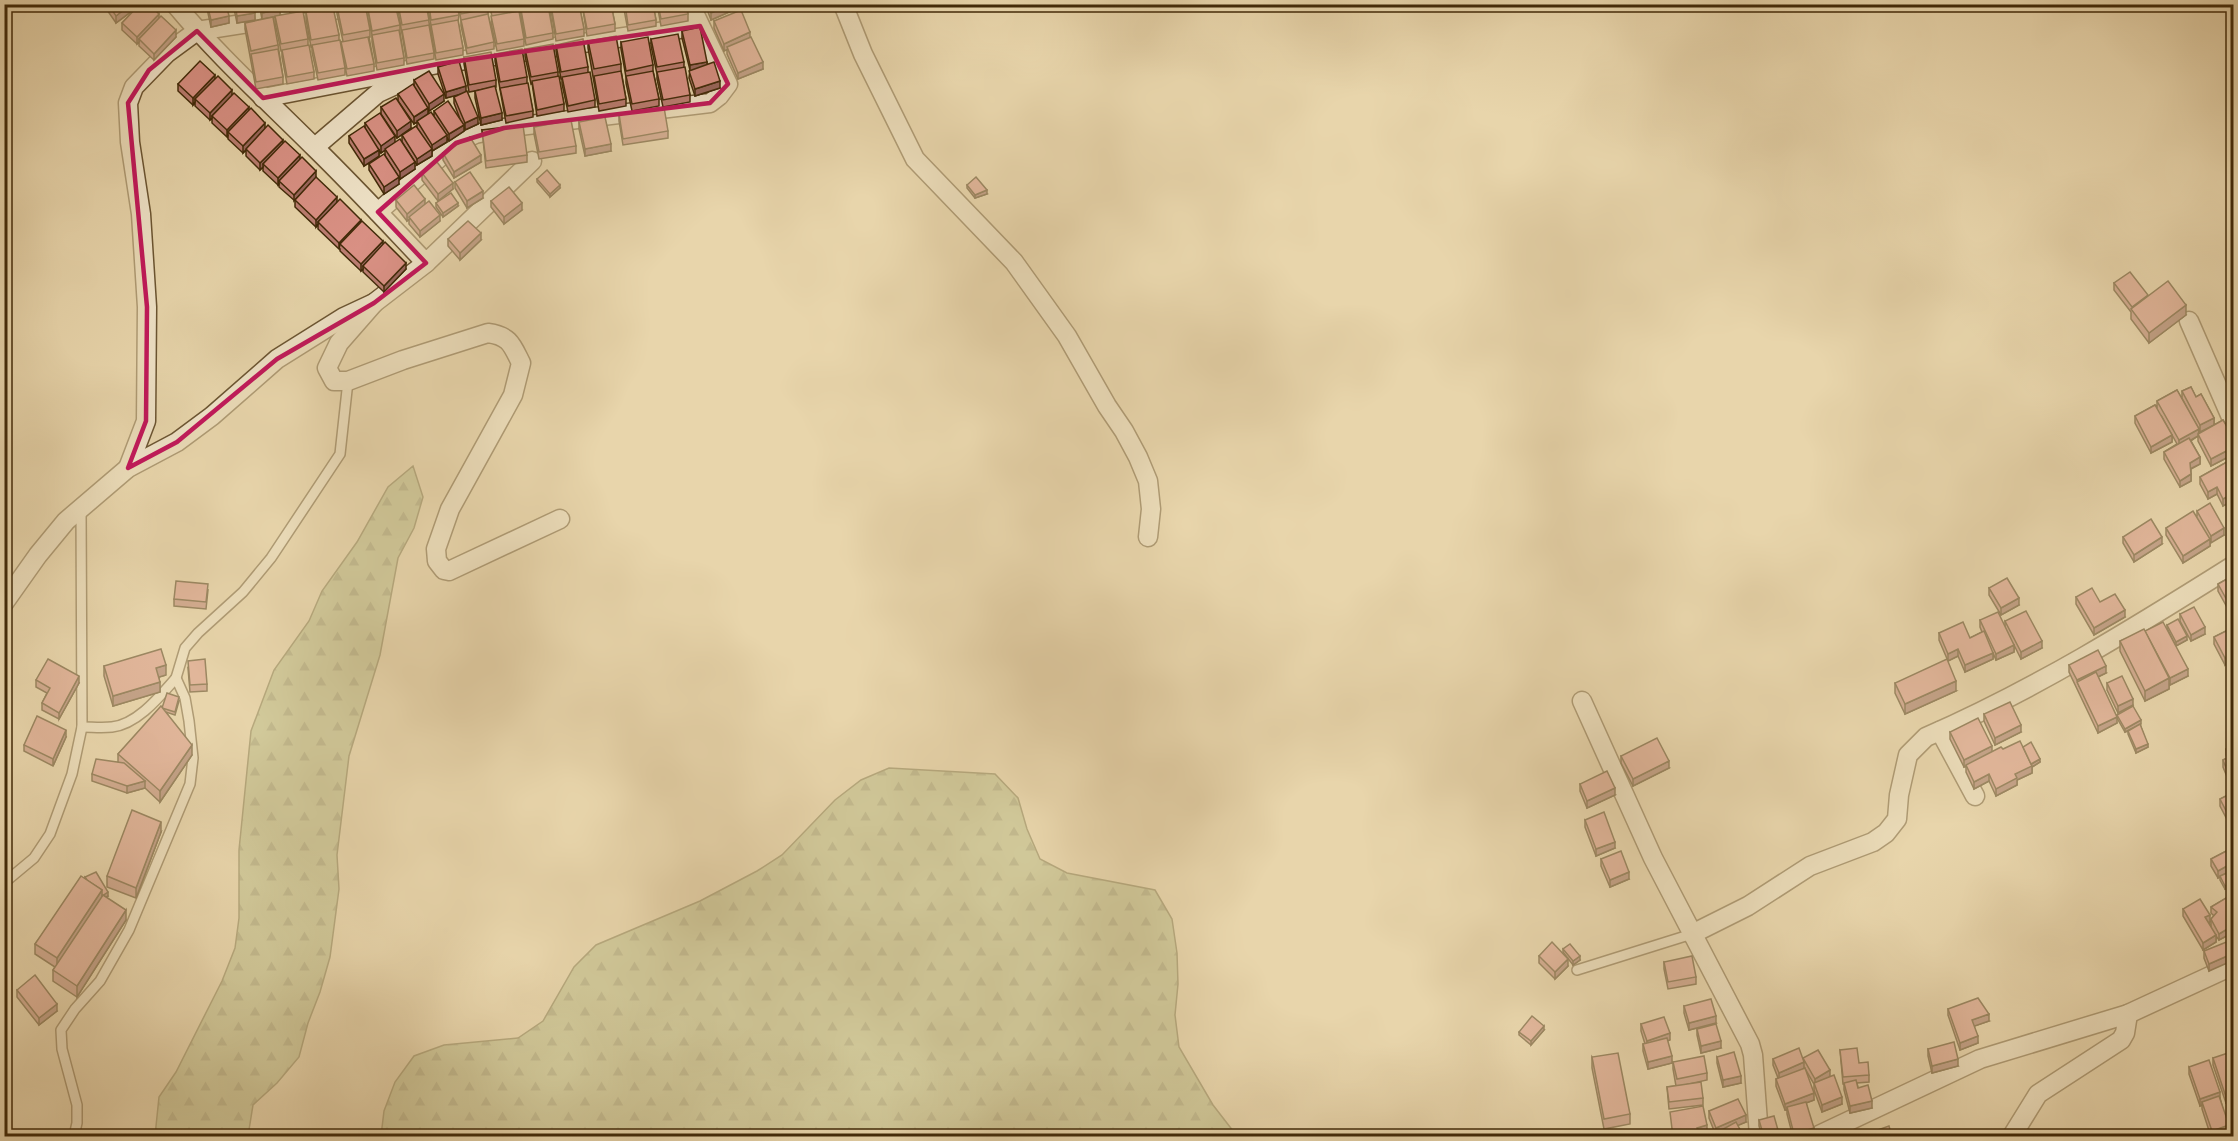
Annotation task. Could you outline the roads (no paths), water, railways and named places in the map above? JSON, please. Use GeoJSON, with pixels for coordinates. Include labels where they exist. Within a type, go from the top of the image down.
{"type":"FeatureCollection","features":[{"type":"Feature","properties":{"kind":"street"},"geometry":{"type":"LineString","coordinates":[[175,4],[197,31],[315,147],[426,263]]}},
{"type":"Feature","properties":{"kind":"street"},"geometry":{"type":"LineString","coordinates":[[128,468],[146,421],[147,307],[141,214],[130,142],[128,103],[134,87],[167,53],[197,31],[371,4]]}},
{"type":"Feature","properties":{"kind":"street"},"geometry":{"type":"LineString","coordinates":[[378,212],[456,143],[475,134],[504,128],[710,103],[728,84],[690,4]]}},
{"type":"Feature","properties":{"kind":"street"},"geometry":{"type":"LineString","coordinates":[[843,4],[863,54],[915,159],[1014,262],[1067,336],[1138,456],[1148,481],[1151,509],[1149,537]]}},
{"type":"Feature","properties":{"kind":"street"},"geometry":{"type":"LineString","coordinates":[[263,98],[438,64],[700,26]]}},
{"type":"Feature","properties":{"kind":"street"},"geometry":{"type":"LineString","coordinates":[[315,147],[378,93],[438,64]]}},
{"type":"Feature","properties":{"kind":"street"},"geometry":{"type":"LineString","coordinates":[[532,161],[426,263],[374,303],[339,343],[327,368],[334,381],[348,381],[403,360],[488,333],[501,335],[511,342],[522,363],[516,389],[450,509],[436,549],[437,561],[444,570],[449,572],[560,519]]}},
{"type":"Feature","properties":{"kind":"street"},"geometry":{"type":"LineString","coordinates":[[4,603],[38,555],[81,507],[128,468],[177,442],[203,423],[277,358],[344,316],[374,303]]}},
{"type":"Feature","properties":{"kind":"street"},"geometry":{"type":"LineString","coordinates":[[2189,321],[2234,424]]}},
{"type":"Feature","properties":{"kind":"street"},"geometry":{"type":"LineString","coordinates":[[1692,933],[1748,906],[1810,866],[1873,842],[1886,833],[1897,819],[1899,795],[1908,754],[1926,737],[2067,666],[2137,627],[2234,565]]}},
{"type":"Feature","properties":{"kind":"street"},"geometry":{"type":"LineString","coordinates":[[1582,700],[1653,858],[1750,1044],[1753,1055],[1759,1137]]}},
{"type":"Feature","properties":{"kind":"street"},"geometry":{"type":"LineString","coordinates":[[1940,731],[1975,796]]}},
{"type":"Feature","properties":{"kind":"street"},"geometry":{"type":"LineString","coordinates":[[1818,1137],[1980,1059],[2128,1014],[2234,965]]}},
{"type":"Feature","properties":{"kind":"street"},"geometry":{"type":"LineString","coordinates":[[2012,1137],[2038,1094],[2121,1040],[2125,1033],[2128,1014]]}},
{"type":"Feature","properties":{"kind":"lane"},"geometry":{"type":"LineString","coordinates":[[82,727],[114,727],[134,718],[154,701],[176,678],[185,648],[243,592],[264,566],[340,454],[348,381]]}},
{"type":"Feature","properties":{"kind":"lane"},"geometry":{"type":"LineString","coordinates":[[4,883],[34,858],[50,834],[72,774],[82,727],[81,507]]}},
{"type":"Feature","properties":{"kind":"lane"},"geometry":{"type":"LineString","coordinates":[[74,1137],[77,1105],[62,1049],[61,1030],[100,981],[129,930],[190,784],[193,758],[189,721],[185,698],[176,678]]}},
{"type":"Feature","properties":{"kind":"lane"},"geometry":{"type":"LineString","coordinates":[[1577,970],[1692,933]]}}]}
